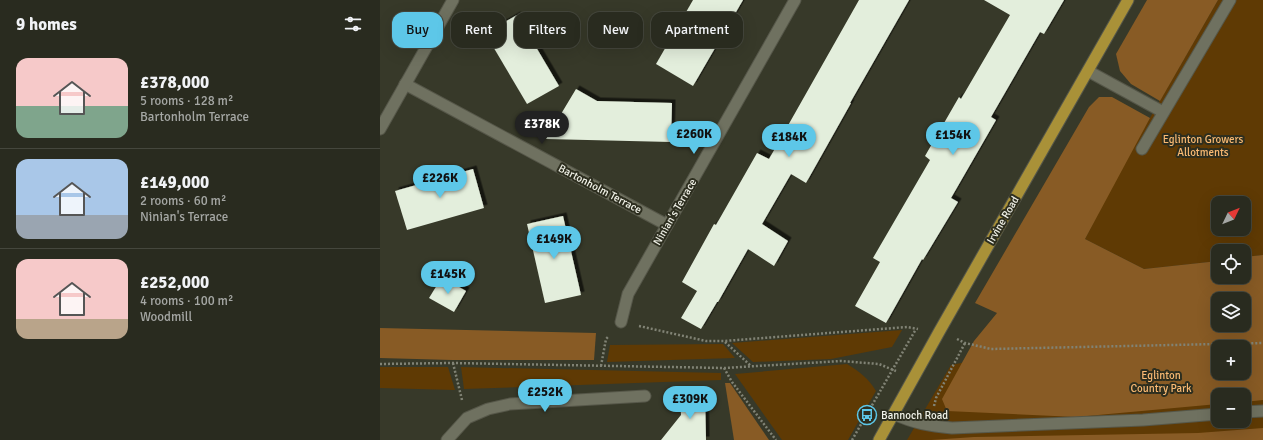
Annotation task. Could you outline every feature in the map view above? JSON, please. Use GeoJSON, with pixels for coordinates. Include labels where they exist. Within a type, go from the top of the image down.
{"type":"FeatureCollection","features":[{"type":"Feature","properties":{"kind":"main road","name":"Irvine Road"},"geometry":{"type":"LineString","coordinates":[[879,440],[1128,0]]}},
{"type":"Feature","properties":{"kind":"street"},"geometry":{"type":"LineString","coordinates":[[380,129],[453,0]]}},
{"type":"Feature","properties":{"kind":"street","name":"Ninian's Terrace"},"geometry":{"type":"LineString","coordinates":[[621,322],[628,294],[795,0]]}},
{"type":"Feature","properties":{"kind":"street"},"geometry":{"type":"LineString","coordinates":[[1142,150],[1230,0]]}},
{"type":"Feature","properties":{"kind":"street"},"geometry":{"type":"LineString","coordinates":[[1088,71],[1164,112]]}},
{"type":"Feature","properties":{"kind":"street","name":"Bartonholm Terrace"},"geometry":{"type":"LineString","coordinates":[[405,84],[668,225]]}},
{"type":"Feature","properties":{"kind":"street"},"geometry":{"type":"LineString","coordinates":[[447,440],[467,418],[488,409],[510,404],[645,396]]}},
{"type":"Feature","properties":{"kind":"street"},"geometry":{"type":"LineString","coordinates":[[1251,412],[1263,411]]}},
{"type":"Feature","properties":{"kind":"street"},"geometry":{"type":"LineString","coordinates":[[894,414],[908,420],[931,426],[952,428],[1120,421],[1211,414]]}},
{"type":"Feature","properties":{"kind":"path"},"geometry":{"type":"LineString","coordinates":[[601,366],[606,339],[621,322],[706,341],[724,341],[908,327],[939,332],[965,343],[991,349],[1263,343]]}},
{"type":"Feature","properties":{"kind":"path"},"geometry":{"type":"LineString","coordinates":[[852,440],[916,329]]}},
{"type":"Feature","properties":{"kind":"path"},"geometry":{"type":"LineString","coordinates":[[724,341],[751,366]]}},
{"type":"Feature","properties":{"kind":"path"},"geometry":{"type":"LineString","coordinates":[[931,426],[936,398],[965,343]]}},
{"type":"Feature","properties":{"kind":"path"},"geometry":{"type":"LineString","coordinates":[[380,364],[453,363],[724,368],[841,361],[879,364],[914,378]]}},
{"type":"Feature","properties":{"kind":"path"},"geometry":{"type":"LineString","coordinates":[[453,363],[467,418]]}},
{"type":"Feature","properties":{"kind":"path"},"geometry":{"type":"LineString","coordinates":[[724,368],[732,382],[776,440]]}},
{"type":"Feature","properties":{"kind":"green space"},"geometry":{"type":"Polygon","coordinates":[[[1147,0],[1218,0],[1160,101],[1131,84],[1120,71],[1116,54],[1147,0]]]}},
{"type":"Feature","properties":{"kind":"green space","name":"Eglinton Growers Allotments"},"geometry":{"type":"Polygon","coordinates":[[[1218,0],[1263,0],[1263,255],[1251,256],[1251,244],[1211,244],[1211,262],[1144,269],[1085,239],[1125,161],[1218,0]]]}},
{"type":"Feature","properties":{"kind":"green space"},"geometry":{"type":"Polygon","coordinates":[[[1099,97],[1112,97],[1150,118],[1085,239],[1144,269],[1211,262],[1211,284],[1251,284],[1251,256],[1263,255],[1263,400],[1251,401],[1251,388],[1211,388],[1211,405],[1076,417],[947,411],[942,399],[974,341],[997,313],[975,303],[1089,107],[1099,97]]]}},
{"type":"Feature","properties":{"kind":"green space","name":"Eglinton Country Park"},"geometry":{"type":"Polygon","coordinates":[[[1263,302],[1263,440],[907,440],[951,365],[1211,312],[1211,332],[1251,332],[1251,317],[1263,302]]]}},
{"type":"Feature","properties":{"kind":"green space"},"geometry":{"type":"Polygon","coordinates":[[[380,328],[596,333],[594,360],[452,360],[380,358],[380,328]]]}},
{"type":"Feature","properties":{"kind":"green space"},"geometry":{"type":"Polygon","coordinates":[[[902,330],[892,347],[831,359],[753,362],[732,343],[902,330]]]}},
{"type":"Feature","properties":{"kind":"green space"},"geometry":{"type":"Polygon","coordinates":[[[723,344],[735,358],[607,362],[610,345],[723,344]]]}},
{"type":"Feature","properties":{"kind":"green space"},"geometry":{"type":"Polygon","coordinates":[[[847,364],[856,369],[876,391],[848,440],[782,440],[735,374],[847,364]]]}},
{"type":"Feature","properties":{"kind":"green space"},"geometry":{"type":"Polygon","coordinates":[[[380,367],[448,367],[455,390],[380,388],[380,367]]]}},
{"type":"Feature","properties":{"kind":"green space"},"geometry":{"type":"Polygon","coordinates":[[[461,367],[721,373],[721,380],[464,389],[461,367]]]}},
{"type":"Feature","properties":{"kind":"green space"},"geometry":{"type":"Polygon","coordinates":[[[725,383],[730,383],[769,440],[734,440],[725,383]]]}},
{"type":"Feature","properties":{"kind":"green space"},"geometry":{"type":"Polygon","coordinates":[[[1263,428],[1263,440],[931,440],[974,437],[1198,433],[1263,428]]]}},
{"type":"Feature","properties":{"kind":"building"},"geometry":{"type":"Polygon","coordinates":[[[693,0],[743,0],[736,12],[686,12],[693,0]]]}},
{"type":"Feature","properties":{"kind":"building"},"geometry":{"type":"Polygon","coordinates":[[[859,0],[909,0],[806,183],[791,174],[762,224],[788,241],[774,266],[748,249],[701,329],[681,318],[697,291],[682,282],[714,224],[716,225],[757,153],[769,159],[859,0]]]}},
{"type":"Feature","properties":{"kind":"building"},"geometry":{"type":"Polygon","coordinates":[[[984,0],[1064,0],[1044,34],[1040,32],[991,117],[996,120],[951,198],[958,202],[923,260],[922,259],[886,323],[855,306],[880,262],[873,258],[930,160],[925,156],[959,97],[961,99],[1010,15],[984,0]]]}},
{"type":"Feature","properties":{"kind":"building"},"geometry":{"type":"Polygon","coordinates":[[[514,17],[514,48],[537,48],[559,86],[527,104],[494,48],[506,48],[506,21],[514,17]]]}},
{"type":"Feature","properties":{"kind":"building"},"geometry":{"type":"Polygon","coordinates":[[[665,48],[715,48],[693,86],[656,64],[665,48]]]}},
{"type":"Feature","properties":{"kind":"building"},"geometry":{"type":"Polygon","coordinates":[[[576,89],[597,101],[672,103],[671,142],[546,139],[576,89]]]}},
{"type":"Feature","properties":{"kind":"building"},"geometry":{"type":"Polygon","coordinates":[[[473,169],[484,208],[407,230],[395,191],[473,169]]]}},
{"type":"Feature","properties":{"kind":"building"},"geometry":{"type":"Polygon","coordinates":[[[563,216],[581,295],[545,303],[527,224],[563,216]]]}},
{"type":"Feature","properties":{"kind":"building"},"geometry":{"type":"Polygon","coordinates":[[[442,277],[466,291],[454,312],[429,298],[442,277]]]}},
{"type":"Feature","properties":{"kind":"building"},"geometry":{"type":"Polygon","coordinates":[[[705,394],[706,440],[661,440],[681,415],[680,395],[705,394]]]}},
{"type":"Feature","properties":{"kind":"place","name":"Bannoch Road"},"geometry":{"type":"Point","coordinates":[867,415]}}]}
